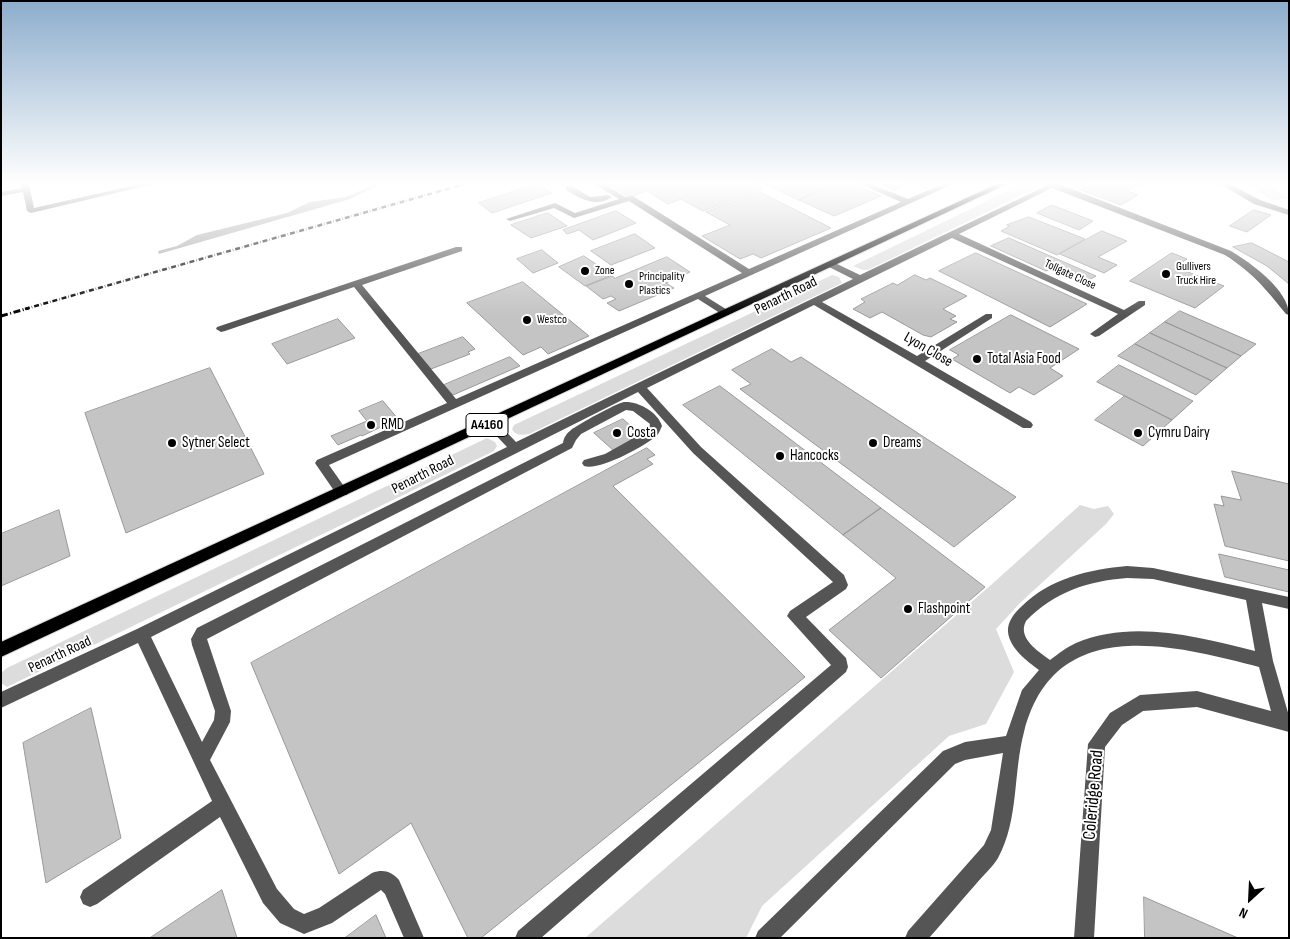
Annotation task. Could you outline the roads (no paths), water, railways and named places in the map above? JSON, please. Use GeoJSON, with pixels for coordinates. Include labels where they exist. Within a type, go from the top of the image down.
{"type":"FeatureCollection","features":[{"type":"Feature","properties":{"kind":"main road","name":"Penarth Road"},"geometry":{"type":"LineString","coordinates":[[1,650],[910,228]]}},
{"type":"Feature","properties":{"kind":"street"},"geometry":{"type":"LineString","coordinates":[[677,228],[747,272]]}},
{"type":"Feature","properties":{"kind":"street"},"geometry":{"type":"LineString","coordinates":[[342,492],[321,463],[848,228]]}},
{"type":"Feature","properties":{"kind":"street","name":"Penarth Road"},"geometry":{"type":"LineString","coordinates":[[1,700],[142,634],[528,440],[963,228]]}},
{"type":"Feature","properties":{"kind":"street"},"geometry":{"type":"LineString","coordinates":[[1166,228],[1228,253],[1249,266],[1263,279],[1289,312]]}},
{"type":"Feature","properties":{"kind":"street","name":"Tollgate Close"},"geometry":{"type":"LineString","coordinates":[[951,234],[1125,314]]}},
{"type":"Feature","properties":{"kind":"street"},"geometry":{"type":"LineString","coordinates":[[221,329],[459,249]]}},
{"type":"Feature","properties":{"kind":"street","name":"Penarth Road"},"geometry":{"type":"LineString","coordinates":[[832,265],[859,278]]}},
{"type":"Feature","properties":{"kind":"street"},"geometry":{"type":"LineString","coordinates":[[356,284],[453,404]]}},
{"type":"Feature","properties":{"kind":"street"},"geometry":{"type":"LineString","coordinates":[[698,296],[726,312]]}},
{"type":"Feature","properties":{"kind":"street","name":"Lyon Close"},"geometry":{"type":"LineString","coordinates":[[814,301],[1027,424]]}},
{"type":"Feature","properties":{"kind":"street"},"geometry":{"type":"LineString","coordinates":[[1095,334],[1142,303]]}},
{"type":"Feature","properties":{"kind":"street"},"geometry":{"type":"LineString","coordinates":[[917,361],[989,316]]}},
{"type":"Feature","properties":{"kind":"street"},"geometry":{"type":"LineString","coordinates":[[525,938],[840,667],[840,663],[795,616],[836,589],[840,585],[839,579],[696,450],[639,386]]}},
{"type":"Feature","properties":{"kind":"street"},"geometry":{"type":"LineString","coordinates":[[201,760],[222,722],[223,710],[200,645],[199,638],[202,633],[568,445],[570,438],[577,431],[624,406],[636,407],[655,422],[656,426],[653,433],[609,458],[588,462]]}},
{"type":"Feature","properties":{"kind":"street"},"geometry":{"type":"LineString","coordinates":[[491,423],[514,448]]}},
{"type":"Feature","properties":{"kind":"street"},"geometry":{"type":"LineString","coordinates":[[528,440],[543,457]]}},
{"type":"Feature","properties":{"kind":"street"},"geometry":{"type":"LineString","coordinates":[[397,506],[412,525]]}},
{"type":"Feature","properties":{"kind":"street"},"geometry":{"type":"LineString","coordinates":[[1050,669],[1026,652],[1018,639],[1016,627],[1020,618],[1048,593],[1073,582],[1114,572],[1143,572],[1289,603]]}},
{"type":"Feature","properties":{"kind":"street"},"geometry":{"type":"LineString","coordinates":[[1253,595],[1266,660],[1286,723]]}},
{"type":"Feature","properties":{"kind":"street"},"geometry":{"type":"LineString","coordinates":[[142,634],[201,760],[270,896],[287,916],[304,924],[325,916],[379,880],[387,881],[392,887],[414,938]]}},
{"type":"Feature","properties":{"kind":"street"},"geometry":{"type":"LineString","coordinates":[[914,938],[990,852],[1000,831],[1013,743],[1028,695],[1050,669],[1079,649],[1115,639],[1160,639],[1206,646],[1266,660]]}},
{"type":"Feature","properties":{"kind":"street","name":"Coleridge Road"},"geometry":{"type":"LineString","coordinates":[[1084,938],[1097,744],[1116,718],[1140,703],[1197,699],[1286,723]]}},
{"type":"Feature","properties":{"kind":"street"},"geometry":{"type":"LineString","coordinates":[[765,938],[950,757],[965,751],[1013,743]]}},
{"type":"Feature","properties":{"kind":"street"},"geometry":{"type":"LineString","coordinates":[[90,897],[223,804]]}},
{"type":"Feature","properties":{"kind":"railway"},"geometry":{"type":"LineString","coordinates":[[25,309],[311,228]]}},
{"type":"Feature","properties":{"kind":"railway"},"geometry":{"type":"LineString","coordinates":[[1,316],[29,308]]}},
{"type":"Feature","properties":{"kind":"place","name":"Zone"},"geometry":{"type":"Point","coordinates":[585,271]}},
{"type":"Feature","properties":{"kind":"place","name":"Gullivers Truck Hire"},"geometry":{"type":"Point","coordinates":[1166,274]}},
{"type":"Feature","properties":{"kind":"place","name":"Principality Plastics"},"geometry":{"type":"Point","coordinates":[629,284]}},
{"type":"Feature","properties":{"kind":"place","name":"Westco"},"geometry":{"type":"Point","coordinates":[527,320]}},
{"type":"Feature","properties":{"kind":"place","name":"Total Asia Food"},"geometry":{"type":"Point","coordinates":[977,359]}},
{"type":"Feature","properties":{"kind":"place","name":"RMD"},"geometry":{"type":"Point","coordinates":[371,425]}},
{"type":"Feature","properties":{"kind":"place","name":"Costa"},"geometry":{"type":"Point","coordinates":[617,433]}},
{"type":"Feature","properties":{"kind":"place","name":"Cymru Dairy"},"geometry":{"type":"Point","coordinates":[1138,433]}},
{"type":"Feature","properties":{"kind":"place","name":"Sytner Select"},"geometry":{"type":"Point","coordinates":[172,443]}},
{"type":"Feature","properties":{"kind":"place","name":"Dreams"},"geometry":{"type":"Point","coordinates":[873,443]}},
{"type":"Feature","properties":{"kind":"place","name":"Hancocks"},"geometry":{"type":"Point","coordinates":[780,456]}},
{"type":"Feature","properties":{"kind":"place","name":"Flashpoint"},"geometry":{"type":"Point","coordinates":[908,609]}}]}
